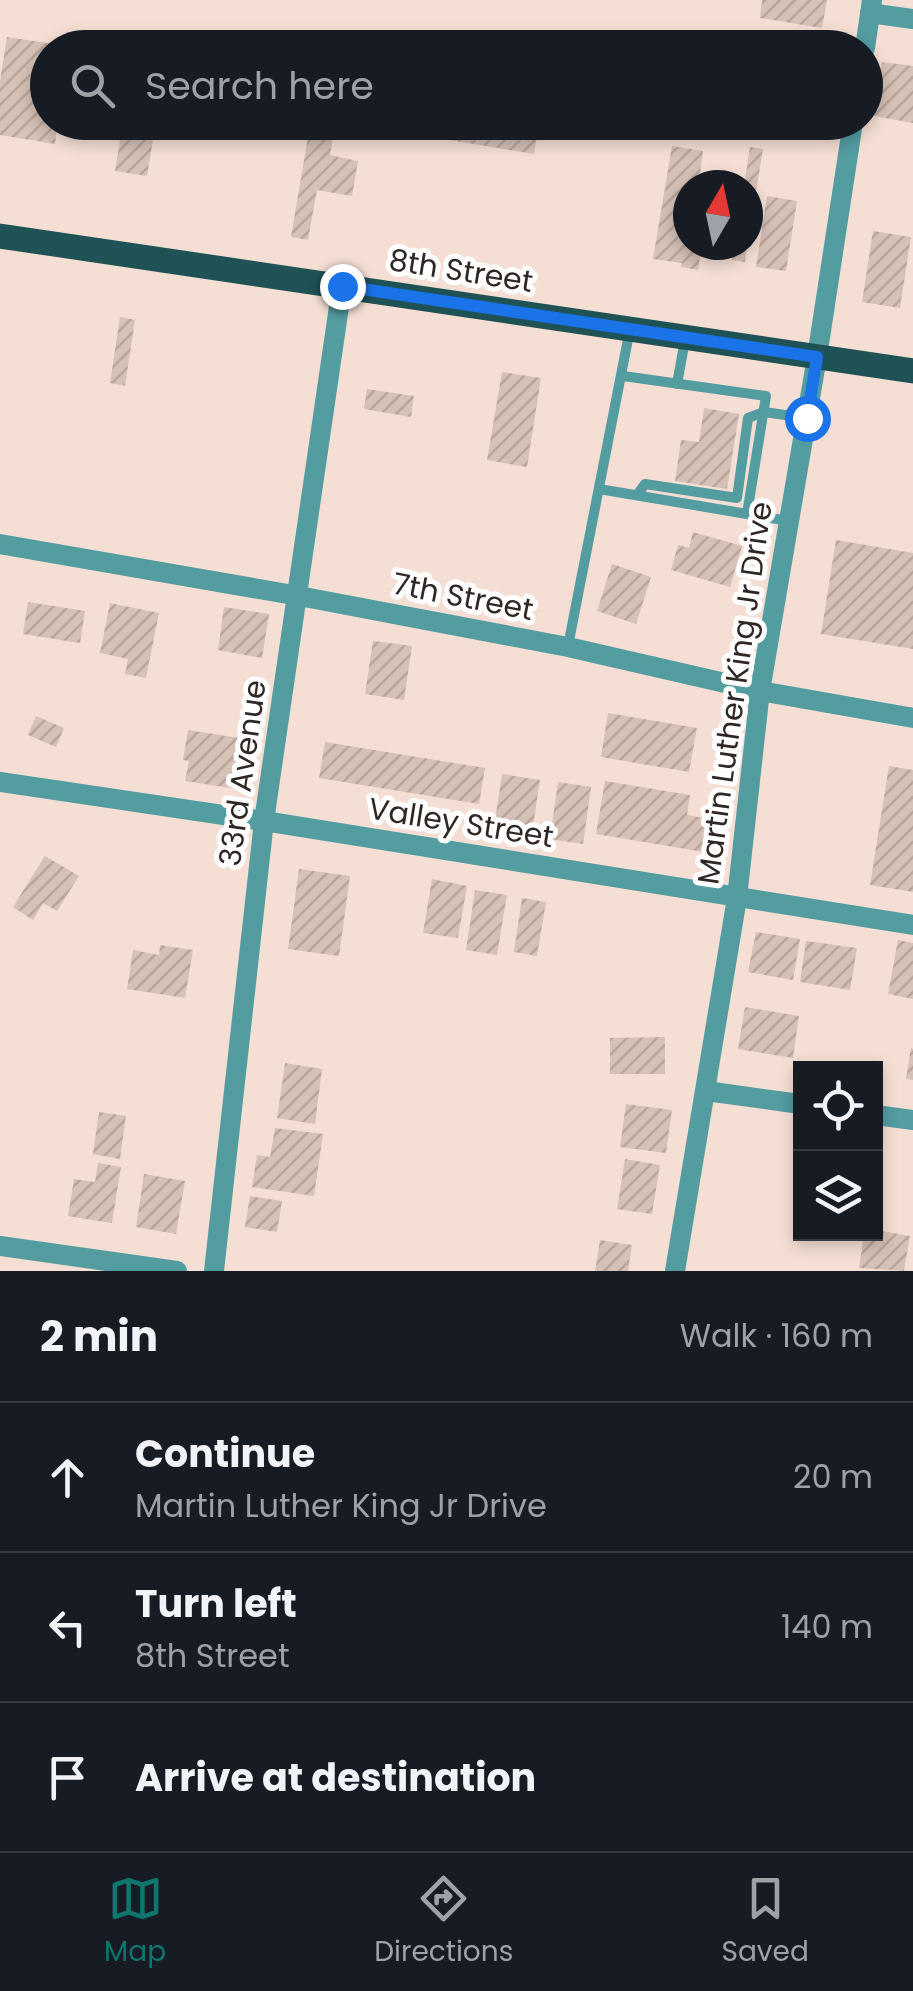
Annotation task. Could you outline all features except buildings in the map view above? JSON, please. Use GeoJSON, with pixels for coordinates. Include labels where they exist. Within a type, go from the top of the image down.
{"type":"FeatureCollection","features":[{"type":"Feature","properties":{"kind":"main road","name":"8th Street"},"geometry":{"type":"LineString","coordinates":[[0,236],[913,372]]}},
{"type":"Feature","properties":{"kind":"street"},"geometry":{"type":"LineString","coordinates":[[871,6],[913,19]]}},
{"type":"Feature","properties":{"kind":"street","name":"Martin Luther King Jr Drive"},"geometry":{"type":"LineString","coordinates":[[675,1271],[736,898],[760,691],[850,140]]}},
{"type":"Feature","properties":{"kind":"street","name":"33rd Avenue"},"geometry":{"type":"LineString","coordinates":[[214,1271],[264,821],[342,286]]}},
{"type":"Feature","properties":{"kind":"street","name":"7th Street"},"geometry":{"type":"LineString","coordinates":[[0,544],[568,647],[760,691],[913,718]]}},
{"type":"Feature","properties":{"kind":"street","name":"Valley Street"},"geometry":{"type":"LineString","coordinates":[[0,782],[913,925]]}},
{"type":"Feature","properties":{"kind":"street"},"geometry":{"type":"LineString","coordinates":[[706,1091],[793,1103]]}},
{"type":"Feature","properties":{"kind":"street"},"geometry":{"type":"LineString","coordinates":[[883,1116],[913,1120]]}},
{"type":"Feature","properties":{"kind":"street"},"geometry":{"type":"LineString","coordinates":[[0,1246],[177,1271]]}},
{"type":"Feature","properties":{"kind":"lane"},"geometry":{"type":"LineString","coordinates":[[568,647],[630,329]]}},
{"type":"Feature","properties":{"kind":"lane"},"geometry":{"type":"LineString","coordinates":[[677,384],[685,338]]}},
{"type":"Feature","properties":{"kind":"lane"},"geometry":{"type":"LineString","coordinates":[[623,376],[766,396],[747,514]]}},
{"type":"Feature","properties":{"kind":"lane"},"geometry":{"type":"LineString","coordinates":[[637,495],[645,484],[737,498],[748,418],[764,412],[807,418]]}},
{"type":"Feature","properties":{"kind":"lane"},"geometry":{"type":"LineString","coordinates":[[599,489],[790,520]]}},
{"type":"Feature","properties":{"kind":"route"},"geometry":{"type":"LineString","coordinates":[[342,286],[817,357],[807,418]]}}]}
